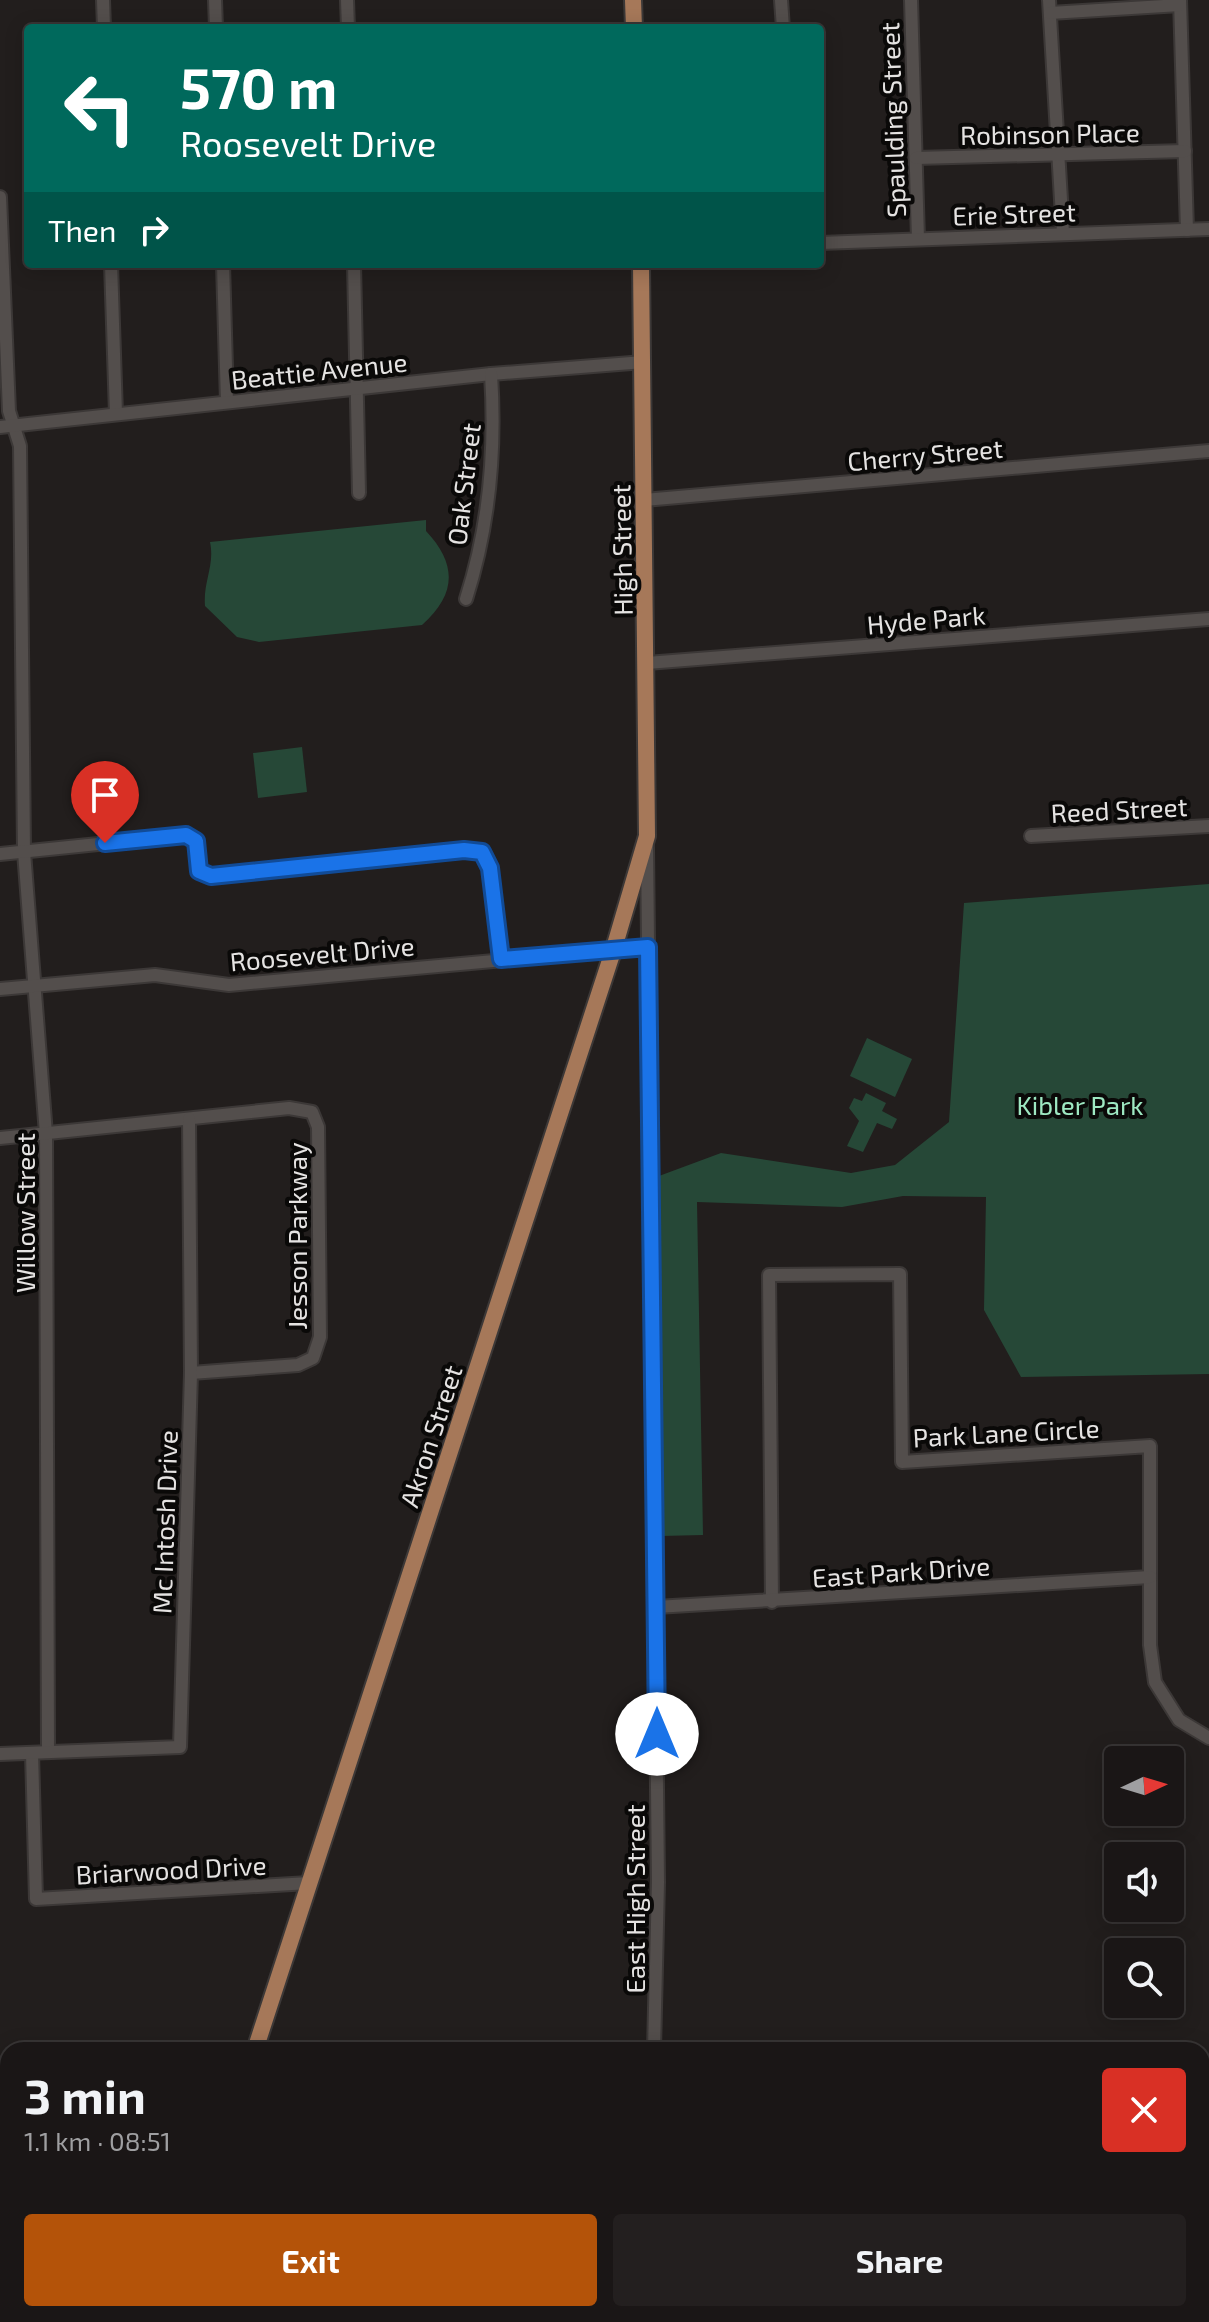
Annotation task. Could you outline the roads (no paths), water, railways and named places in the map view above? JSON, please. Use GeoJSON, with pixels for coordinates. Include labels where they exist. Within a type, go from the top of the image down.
{"type":"FeatureCollection","features":[{"type":"Feature","properties":{"kind":"main road"},"geometry":{"type":"LineString","coordinates":[[633,0],[634,24]]}},
{"type":"Feature","properties":{"kind":"main road","name":"High Street"},"geometry":{"type":"LineString","coordinates":[[641,268],[647,836]]}},
{"type":"Feature","properties":{"kind":"main road","name":"Akron Street"},"geometry":{"type":"LineString","coordinates":[[258,2042],[614,948],[647,836]]}},
{"type":"Feature","properties":{"kind":"street"},"geometry":{"type":"LineString","coordinates":[[103,0],[104,24]]}},
{"type":"Feature","properties":{"kind":"street"},"geometry":{"type":"LineString","coordinates":[[215,0],[216,24]]}},
{"type":"Feature","properties":{"kind":"street"},"geometry":{"type":"LineString","coordinates":[[347,0],[348,24]]}},
{"type":"Feature","properties":{"kind":"street"},"geometry":{"type":"LineString","coordinates":[[781,0],[783,24]]}},
{"type":"Feature","properties":{"kind":"street","name":"Spaulding Street"},"geometry":{"type":"LineString","coordinates":[[911,0],[918,239]]}},
{"type":"Feature","properties":{"kind":"street"},"geometry":{"type":"LineString","coordinates":[[1063,233],[1049,7],[1180,3],[1187,230]]}},
{"type":"Feature","properties":{"kind":"street","name":"Robinson Place"},"geometry":{"type":"LineString","coordinates":[[916,158],[1185,151]]}},
{"type":"Feature","properties":{"kind":"street","name":"Willow Street"},"geometry":{"type":"LineString","coordinates":[[0,197],[9,411],[16,425],[20,446],[24,852],[46,1134],[48,1751]]}},
{"type":"Feature","properties":{"kind":"street","name":"Erie Street"},"geometry":{"type":"LineString","coordinates":[[824,243],[1209,229]]}},
{"type":"Feature","properties":{"kind":"street"},"geometry":{"type":"LineString","coordinates":[[111,268],[116,414]]}},
{"type":"Feature","properties":{"kind":"street"},"geometry":{"type":"LineString","coordinates":[[223,268],[227,402]]}},
{"type":"Feature","properties":{"kind":"street"},"geometry":{"type":"LineString","coordinates":[[354,268],[359,493]]}},
{"type":"Feature","properties":{"kind":"street","name":"Beattie Avenue"},"geometry":{"type":"LineString","coordinates":[[0,427],[491,374],[644,362]]}},
{"type":"Feature","properties":{"kind":"street","name":"Oak Street"},"geometry":{"type":"LineString","coordinates":[[466,599],[478,553],[489,486],[494,412],[491,374]]}},
{"type":"Feature","properties":{"kind":"street","name":"Cherry Street"},"geometry":{"type":"LineString","coordinates":[[644,500],[1209,451]]}},
{"type":"Feature","properties":{"kind":"street","name":"Hyde Park"},"geometry":{"type":"LineString","coordinates":[[647,663],[1209,619]]}},
{"type":"Feature","properties":{"kind":"street","name":"Reed Street"},"geometry":{"type":"LineString","coordinates":[[1031,836],[1209,826]]}},
{"type":"Feature","properties":{"kind":"street"},"geometry":{"type":"LineString","coordinates":[[0,854],[186,835],[196,841],[199,871],[211,876],[464,850],[482,852],[490,868],[501,959]]}},
{"type":"Feature","properties":{"kind":"street","name":"East High Street"},"geometry":{"type":"LineString","coordinates":[[647,836],[658,1882],[654,2042]]}},
{"type":"Feature","properties":{"kind":"street","name":"Roosevelt Drive"},"geometry":{"type":"LineString","coordinates":[[0,989],[155,975],[229,985],[648,947]]}},
{"type":"Feature","properties":{"kind":"street","name":"Jesson Parkway"},"geometry":{"type":"LineString","coordinates":[[0,1138],[289,1108],[312,1112],[318,1127],[320,1307],[320,1337],[313,1358],[298,1365],[191,1373]]}},
{"type":"Feature","properties":{"kind":"street","name":"Mc Intosh Drive"},"geometry":{"type":"LineString","coordinates":[[0,1754],[180,1747],[191,1373],[189,1119]]}},
{"type":"Feature","properties":{"kind":"street","name":"Park Lane Circle"},"geometry":{"type":"LineString","coordinates":[[772,1602],[769,1275],[900,1274],[902,1462],[1150,1446],[1150,1645],[1155,1682],[1179,1720],[1209,1738]]}},
{"type":"Feature","properties":{"kind":"street","name":"East Park Drive"},"geometry":{"type":"LineString","coordinates":[[656,1607],[1150,1577]]}},
{"type":"Feature","properties":{"kind":"street","name":"Briarwood Drive"},"geometry":{"type":"LineString","coordinates":[[32,1753],[36,1899],[309,1883]]}},
{"type":"Feature","properties":{"kind":"park label","name":"Kibler Park"},"geometry":{"type":"Point","coordinates":[1080,1104]}}]}
